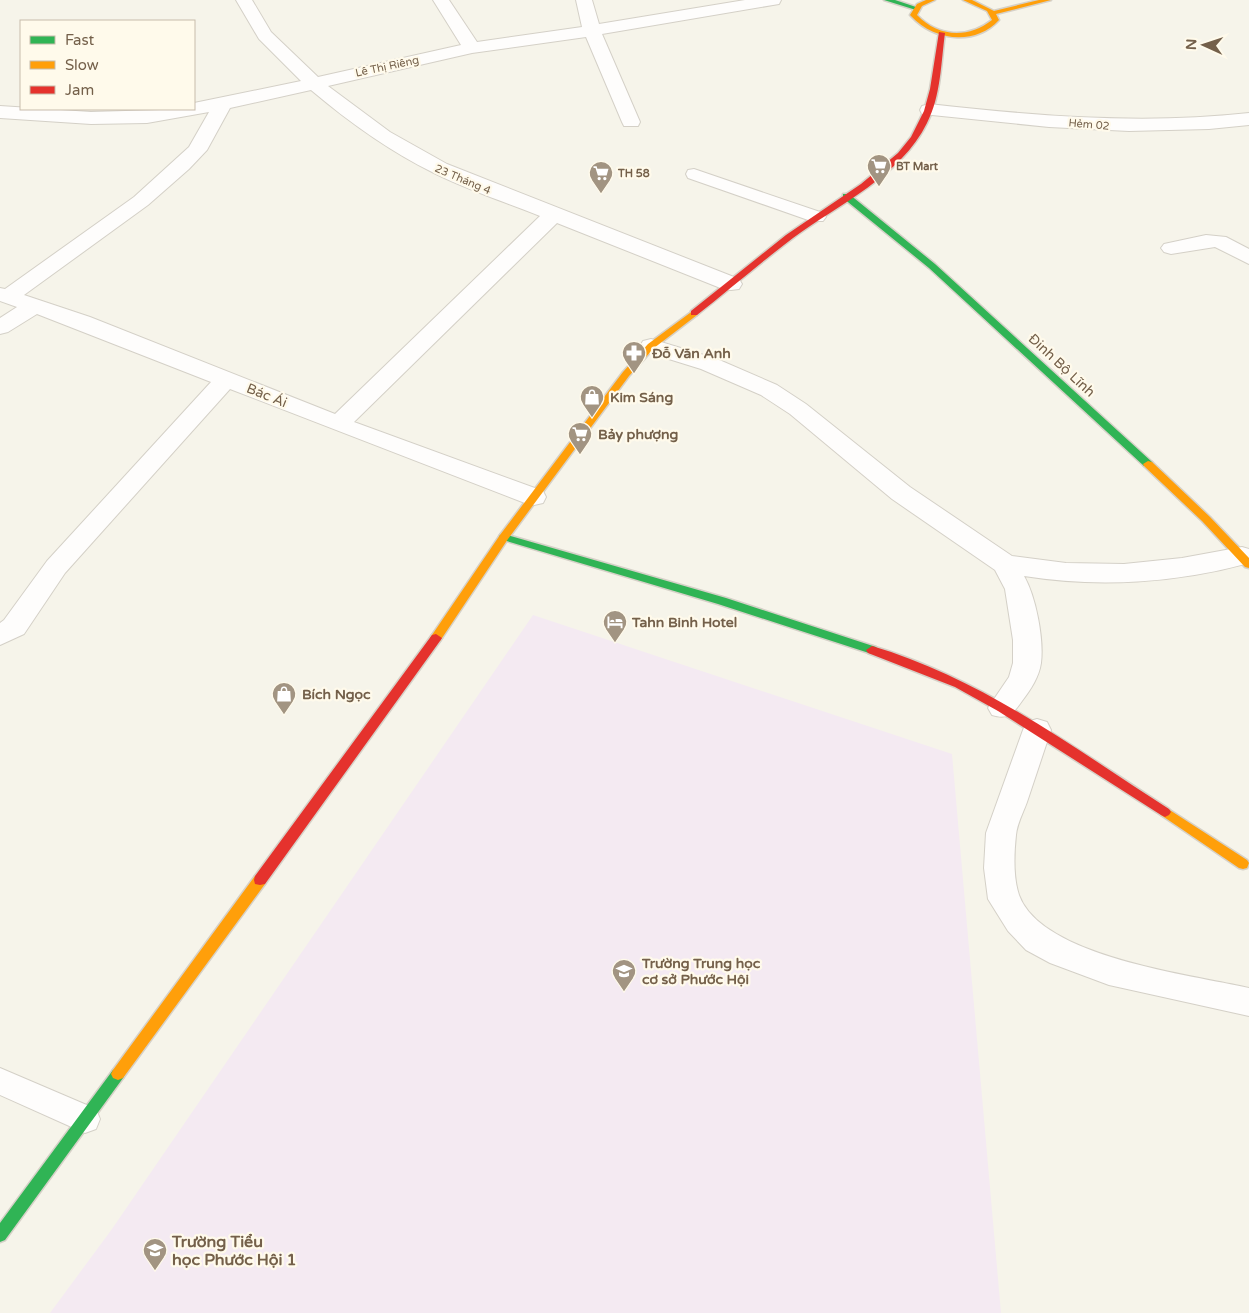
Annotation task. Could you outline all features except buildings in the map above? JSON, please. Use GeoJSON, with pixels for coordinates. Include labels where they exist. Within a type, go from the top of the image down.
{"type":"FeatureCollection","features":[{"type":"Feature","properties":{"kind":"main road"},"geometry":{"type":"LineString","coordinates":[[887,0],[916,8]]}},
{"type":"Feature","properties":{"kind":"main road"},"geometry":{"type":"LineString","coordinates":[[932,0],[916,8],[913,15],[915,20],[930,30],[966,35],[987,30],[996,20],[993,12],[982,5],[966,0]]}},
{"type":"Feature","properties":{"kind":"main road"},"geometry":{"type":"LineString","coordinates":[[993,12],[1048,0]]}},
{"type":"Feature","properties":{"kind":"main road"},"geometry":{"type":"LineString","coordinates":[[0,1235],[424,658],[504,538],[626,374],[651,346],[818,217],[874,177],[908,146],[924,123],[929,110],[941,33]]}},
{"type":"Feature","properties":{"kind":"main road","name":"Đinh Bộ Lĩnh"},"geometry":{"type":"LineString","coordinates":[[846,196],[911,246],[973,300],[1202,516],[1246,560]]}},
{"type":"Feature","properties":{"kind":"main road"},"geometry":{"type":"LineString","coordinates":[[504,538],[722,601],[904,661],[959,684],[1002,708],[1119,781],[1243,864]]}},
{"type":"Feature","properties":{"kind":"street","name":"23 Tháng 4"},"geometry":{"type":"LineString","coordinates":[[244,0],[250,15],[286,59],[378,134],[426,163],[553,215],[731,284]]}},
{"type":"Feature","properties":{"kind":"street"},"geometry":{"type":"LineString","coordinates":[[441,0],[472,48]]}},
{"type":"Feature","properties":{"kind":"street"},"geometry":{"type":"LineString","coordinates":[[584,0],[592,31],[631,122]]}},
{"type":"Feature","properties":{"kind":"street","name":"Lê Thị Riêng"},"geometry":{"type":"LineString","coordinates":[[195,109],[472,48],[592,31],[773,0]]}},
{"type":"Feature","properties":{"kind":"street"},"geometry":{"type":"LineString","coordinates":[[4,296],[141,201],[182,166],[197,150],[223,104]]}},
{"type":"Feature","properties":{"kind":"street","name":"Lê Thị Riêng"},"geometry":{"type":"LineString","coordinates":[[0,112],[116,118],[146,117],[187,110]]}},
{"type":"Feature","properties":{"kind":"street","name":"Hẻm 02"},"geometry":{"type":"LineString","coordinates":[[929,110],[1128,127],[1179,127],[1249,119]]}},
{"type":"Feature","properties":{"kind":"street"},"geometry":{"type":"LineString","coordinates":[[338,424],[553,215]]}},
{"type":"Feature","properties":{"kind":"street"},"geometry":{"type":"LineString","coordinates":[[1171,248],[1219,241],[1249,258]]}},
{"type":"Feature","properties":{"kind":"street","name":"Bác Ái"},"geometry":{"type":"LineString","coordinates":[[4,296],[227,378],[338,424],[534,496]]}},
{"type":"Feature","properties":{"kind":"street"},"geometry":{"type":"LineString","coordinates":[[0,328],[34,306]]}},
{"type":"Feature","properties":{"kind":"street"},"geometry":{"type":"LineString","coordinates":[[651,346],[708,364],[768,390],[798,409],[901,493],[1005,564],[1046,572],[1122,575],[1246,560]]}},
{"type":"Feature","properties":{"kind":"street"},"geometry":{"type":"LineString","coordinates":[[0,635],[14,626],[56,568],[227,378]]}},
{"type":"Feature","properties":{"kind":"street"},"geometry":{"type":"LineString","coordinates":[[1002,708],[1022,680],[1027,655],[1027,640],[1018,589],[1005,564]]}},
{"type":"Feature","properties":{"kind":"street"},"geometry":{"type":"LineString","coordinates":[[1037,730],[1001,833],[999,868],[1004,899],[1019,922],[1037,940],[1061,953],[1109,971],[1249,1002]]}},
{"type":"Feature","properties":{"kind":"lane"},"geometry":{"type":"LineString","coordinates":[[694,174],[818,217]]}},
{"type":"Feature","properties":{"kind":"lane"},"geometry":{"type":"LineString","coordinates":[[0,1081],[85,1119]]}},
{"type":"Feature","properties":{"kind":"shaded area","name":"Trường Trung học cơ sở Phước Hội"},"geometry":{"type":"Polygon","coordinates":[[[533,615],[952,754],[1001,1313],[50,1313],[112,1229],[533,615]]]}},
{"type":"Feature","properties":{"kind":"traffic: fast"},"geometry":{"type":"LineString","coordinates":[[887,0],[916,8]]}},
{"type":"Feature","properties":{"kind":"traffic: fast"},"geometry":{"type":"LineString","coordinates":[[846,196],[932,266],[1148,464]]}},
{"type":"Feature","properties":{"kind":"traffic: fast"},"geometry":{"type":"LineString","coordinates":[[504,537],[722,601],[872,650]]}},
{"type":"Feature","properties":{"kind":"traffic: fast"},"geometry":{"type":"LineString","coordinates":[[0,1235],[118,1074]]}},
{"type":"Feature","properties":{"kind":"traffic: slow"},"geometry":{"type":"LineString","coordinates":[[932,0],[919,5],[913,15],[931,30],[942,34],[953,36],[965,35],[987,27],[996,20],[990,10],[966,0]]}},
{"type":"Feature","properties":{"kind":"traffic: slow"},"geometry":{"type":"LineString","coordinates":[[993,13],[1048,0]]}},
{"type":"Feature","properties":{"kind":"traffic: slow"},"geometry":{"type":"LineString","coordinates":[[436,638],[504,537],[626,374],[651,346],[694,313]]}},
{"type":"Feature","properties":{"kind":"traffic: slow"},"geometry":{"type":"LineString","coordinates":[[1148,464],[1206,519],[1249,564]]}},
{"type":"Feature","properties":{"kind":"traffic: slow"},"geometry":{"type":"LineString","coordinates":[[1165,812],[1243,864]]}},
{"type":"Feature","properties":{"kind":"traffic: slow"},"geometry":{"type":"LineString","coordinates":[[118,1074],[260,880]]}},
{"type":"Feature","properties":{"kind":"traffic: jam"},"geometry":{"type":"LineString","coordinates":[[694,313],[789,237],[864,185],[901,155],[915,138],[928,111],[936,78],[941,33]]}},
{"type":"Feature","properties":{"kind":"traffic: jam"},"geometry":{"type":"LineString","coordinates":[[260,880],[436,638]]}},
{"type":"Feature","properties":{"kind":"traffic: jam"},"geometry":{"type":"LineString","coordinates":[[872,650],[959,684],[1002,708],[1165,812]]}},
{"type":"Feature","properties":{"kind":"place","name":"BT Mart"},"geometry":{"type":"Point","coordinates":[879,187]}},
{"type":"Feature","properties":{"kind":"place","name":"TH 58"},"geometry":{"type":"Point","coordinates":[601,194]}},
{"type":"Feature","properties":{"kind":"place","name":"Đỗ Văn Anh"},"geometry":{"type":"Point","coordinates":[634,374]}},
{"type":"Feature","properties":{"kind":"place","name":"Kim Sáng"},"geometry":{"type":"Point","coordinates":[592,418]}},
{"type":"Feature","properties":{"kind":"place","name":"Bảy phượng"},"geometry":{"type":"Point","coordinates":[580,455]}},
{"type":"Feature","properties":{"kind":"place","name":"Tahn Binh Hotel"},"geometry":{"type":"Point","coordinates":[615,643]}},
{"type":"Feature","properties":{"kind":"place","name":"Bích Ngọc"},"geometry":{"type":"Point","coordinates":[284,715]}},
{"type":"Feature","properties":{"kind":"place","name":"Trường Trung học cơ sở Phước Hội"},"geometry":{"type":"Point","coordinates":[624,992]}},
{"type":"Feature","properties":{"kind":"place","name":"Trường Tiểu học Phước Hội 1"},"geometry":{"type":"Point","coordinates":[155,1271]}}]}
